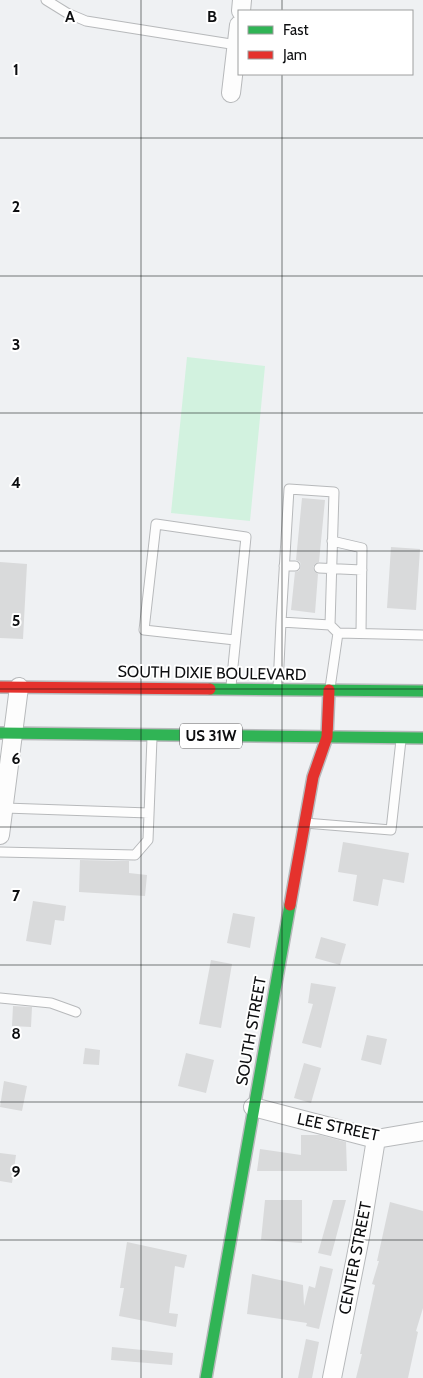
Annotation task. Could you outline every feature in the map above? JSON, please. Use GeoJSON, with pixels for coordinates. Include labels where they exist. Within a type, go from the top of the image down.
{"type":"FeatureCollection","features":[{"type":"Feature","properties":{"kind":"main road","name":"SOUTH DIXIE BOULEVARD"},"geometry":{"type":"LineString","coordinates":[[0,687],[423,691]]}},
{"type":"Feature","properties":{"kind":"main road","name":"SOUTH STREET"},"geometry":{"type":"LineString","coordinates":[[206,1378],[315,769],[327,737],[329,690]]}},
{"type":"Feature","properties":{"kind":"main road","name":"US 31W"},"geometry":{"type":"LineString","coordinates":[[7,733],[423,738]]}},
{"type":"Feature","properties":{"kind":"street"},"geometry":{"type":"LineString","coordinates":[[231,94],[238,35]]}},
{"type":"Feature","properties":{"kind":"street"},"geometry":{"type":"LineString","coordinates":[[0,835],[5,808],[7,733],[19,687]]}},
{"type":"Feature","properties":{"kind":"street","name":"LEE STREET"},"geometry":{"type":"LineString","coordinates":[[253,1107],[376,1138],[423,1131]]}},
{"type":"Feature","properties":{"kind":"street","name":"CENTER STREET"},"geometry":{"type":"LineString","coordinates":[[332,1378],[360,1237],[376,1138]]}},
{"type":"Feature","properties":{"kind":"lane"},"geometry":{"type":"LineString","coordinates":[[46,0],[67,13],[86,21],[237,45]]}},
{"type":"Feature","properties":{"kind":"lane"},"geometry":{"type":"LineString","coordinates":[[278,689],[289,489],[334,492],[330,625]]}},
{"type":"Feature","properties":{"kind":"lane"},"geometry":{"type":"LineString","coordinates":[[231,689],[246,537],[156,524],[144,630],[235,640]]}},
{"type":"Feature","properties":{"kind":"lane"},"geometry":{"type":"LineString","coordinates":[[332,541],[362,548],[361,633]]}},
{"type":"Feature","properties":{"kind":"lane"},"geometry":{"type":"LineString","coordinates":[[284,566],[295,566]]}},
{"type":"Feature","properties":{"kind":"lane"},"geometry":{"type":"LineString","coordinates":[[319,568],[362,570]]}},
{"type":"Feature","properties":{"kind":"lane"},"geometry":{"type":"LineString","coordinates":[[281,622],[330,625],[338,633],[423,635]]}},
{"type":"Feature","properties":{"kind":"lane"},"geometry":{"type":"LineString","coordinates":[[329,690],[338,633]]}},
{"type":"Feature","properties":{"kind":"lane"},"geometry":{"type":"LineString","coordinates":[[0,852],[135,855],[148,840],[152,736]]}},
{"type":"Feature","properties":{"kind":"lane"},"geometry":{"type":"LineString","coordinates":[[305,823],[391,830],[401,738]]}},
{"type":"Feature","properties":{"kind":"lane"},"geometry":{"type":"LineString","coordinates":[[5,808],[149,813]]}},
{"type":"Feature","properties":{"kind":"lane"},"geometry":{"type":"LineString","coordinates":[[0,998],[51,1002],[76,1012]]}},
{"type":"Feature","properties":{"kind":"green space"},"geometry":{"type":"Polygon","coordinates":[[[187,357],[265,366],[250,521],[171,513],[187,357]]]}},
{"type":"Feature","properties":{"kind":"building"},"geometry":{"type":"Polygon","coordinates":[[[302,498],[325,500],[319,562],[313,567],[314,571],[318,574],[315,613],[291,610],[295,572],[299,571],[301,566],[300,562],[296,560],[302,498]]]}},
{"type":"Feature","properties":{"kind":"building"},"geometry":{"type":"Polygon","coordinates":[[[391,547],[420,549],[416,610],[387,608],[391,547]]]}},
{"type":"Feature","properties":{"kind":"building"},"geometry":{"type":"Polygon","coordinates":[[[0,562],[27,564],[23,639],[0,638],[0,562]]]}},
{"type":"Feature","properties":{"kind":"building"},"geometry":{"type":"Polygon","coordinates":[[[343,842],[409,853],[404,883],[383,879],[378,906],[353,901],[357,875],[338,872],[343,842]]]}},
{"type":"Feature","properties":{"kind":"building"},"geometry":{"type":"Polygon","coordinates":[[[80,860],[129,861],[129,873],[147,875],[145,896],[79,892],[80,860]]]}},
{"type":"Feature","properties":{"kind":"building"},"geometry":{"type":"Polygon","coordinates":[[[33,901],[66,906],[64,921],[55,920],[51,945],[26,941],[33,901]]]}},
{"type":"Feature","properties":{"kind":"building"},"geometry":{"type":"Polygon","coordinates":[[[233,913],[255,917],[250,948],[227,943],[233,913]]]}},
{"type":"Feature","properties":{"kind":"building"},"geometry":{"type":"Polygon","coordinates":[[[321,937],[346,944],[340,965],[315,958],[321,937]]]}},
{"type":"Feature","properties":{"kind":"building"},"geometry":{"type":"Polygon","coordinates":[[[211,960],[232,964],[221,1028],[199,1024],[211,960]]]}},
{"type":"Feature","properties":{"kind":"building"},"geometry":{"type":"Polygon","coordinates":[[[311,983],[336,987],[321,1048],[302,1043],[313,1004],[308,1003],[311,983]]]}},
{"type":"Feature","properties":{"kind":"building"},"geometry":{"type":"Polygon","coordinates":[[[13,1006],[32,1007],[31,1027],[12,1026],[13,1006]]]}},
{"type":"Feature","properties":{"kind":"building"},"geometry":{"type":"Polygon","coordinates":[[[367,1035],[387,1039],[381,1065],[361,1060],[367,1035]]]}},
{"type":"Feature","properties":{"kind":"building"},"geometry":{"type":"Polygon","coordinates":[[[85,1048],[100,1050],[99,1065],[83,1064],[85,1048]]]}},
{"type":"Feature","properties":{"kind":"building"},"geometry":{"type":"Polygon","coordinates":[[[186,1053],[214,1060],[206,1093],[178,1086],[186,1053]]]}},
{"type":"Feature","properties":{"kind":"building"},"geometry":{"type":"Polygon","coordinates":[[[304,1063],[321,1068],[311,1103],[294,1098],[304,1063]]]}},
{"type":"Feature","properties":{"kind":"building"},"geometry":{"type":"Polygon","coordinates":[[[4,1081],[27,1086],[22,1111],[0,1107],[4,1081]]]}},
{"type":"Feature","properties":{"kind":"building"},"geometry":{"type":"Polygon","coordinates":[[[301,1135],[320,1135],[346,1142],[347,1171],[257,1171],[260,1149],[301,1155],[301,1135]]]}},
{"type":"Feature","properties":{"kind":"building"},"geometry":{"type":"Polygon","coordinates":[[[0,1153],[16,1155],[12,1183],[0,1181],[0,1153]]]}},
{"type":"Feature","properties":{"kind":"building"},"geometry":{"type":"Polygon","coordinates":[[[265,1200],[302,1200],[302,1243],[261,1240],[265,1200]]]}},
{"type":"Feature","properties":{"kind":"building"},"geometry":{"type":"Polygon","coordinates":[[[333,1200],[346,1200],[331,1256],[318,1253],[333,1200]]]}},
{"type":"Feature","properties":{"kind":"building"},"geometry":{"type":"Polygon","coordinates":[[[390,1202],[423,1211],[423,1308],[416,1331],[418,1332],[408,1378],[356,1378],[375,1285],[372,1284],[379,1261],[377,1261],[390,1202]]]}},
{"type":"Feature","properties":{"kind":"building"},"geometry":{"type":"Polygon","coordinates":[[[127,1242],[187,1255],[184,1268],[175,1266],[169,1313],[178,1314],[176,1327],[119,1316],[124,1288],[120,1288],[127,1242]]]}},
{"type":"Feature","properties":{"kind":"building"},"geometry":{"type":"Polygon","coordinates":[[[320,1266],[333,1269],[319,1329],[306,1326],[307,1323],[247,1314],[252,1274],[303,1285],[304,1306],[309,1286],[315,1288],[320,1266]]]}},
{"type":"Feature","properties":{"kind":"building"},"geometry":{"type":"Polygon","coordinates":[[[306,1339],[319,1342],[312,1378],[298,1378],[306,1339]]]}},
{"type":"Feature","properties":{"kind":"building"},"geometry":{"type":"Polygon","coordinates":[[[112,1347],[173,1353],[172,1365],[111,1360],[112,1347]]]}},
{"type":"Feature","properties":{"kind":"traffic: fast"},"geometry":{"type":"LineString","coordinates":[[210,689],[423,691]]}},
{"type":"Feature","properties":{"kind":"traffic: fast"},"geometry":{"type":"LineString","coordinates":[[0,733],[423,738]]}},
{"type":"Feature","properties":{"kind":"traffic: fast"},"geometry":{"type":"LineString","coordinates":[[206,1378],[290,905]]}},
{"type":"Feature","properties":{"kind":"traffic: jam"},"geometry":{"type":"LineString","coordinates":[[0,687],[210,689]]}},
{"type":"Feature","properties":{"kind":"traffic: jam"},"geometry":{"type":"LineString","coordinates":[[290,905],[313,777],[327,737],[329,690]]}}]}
